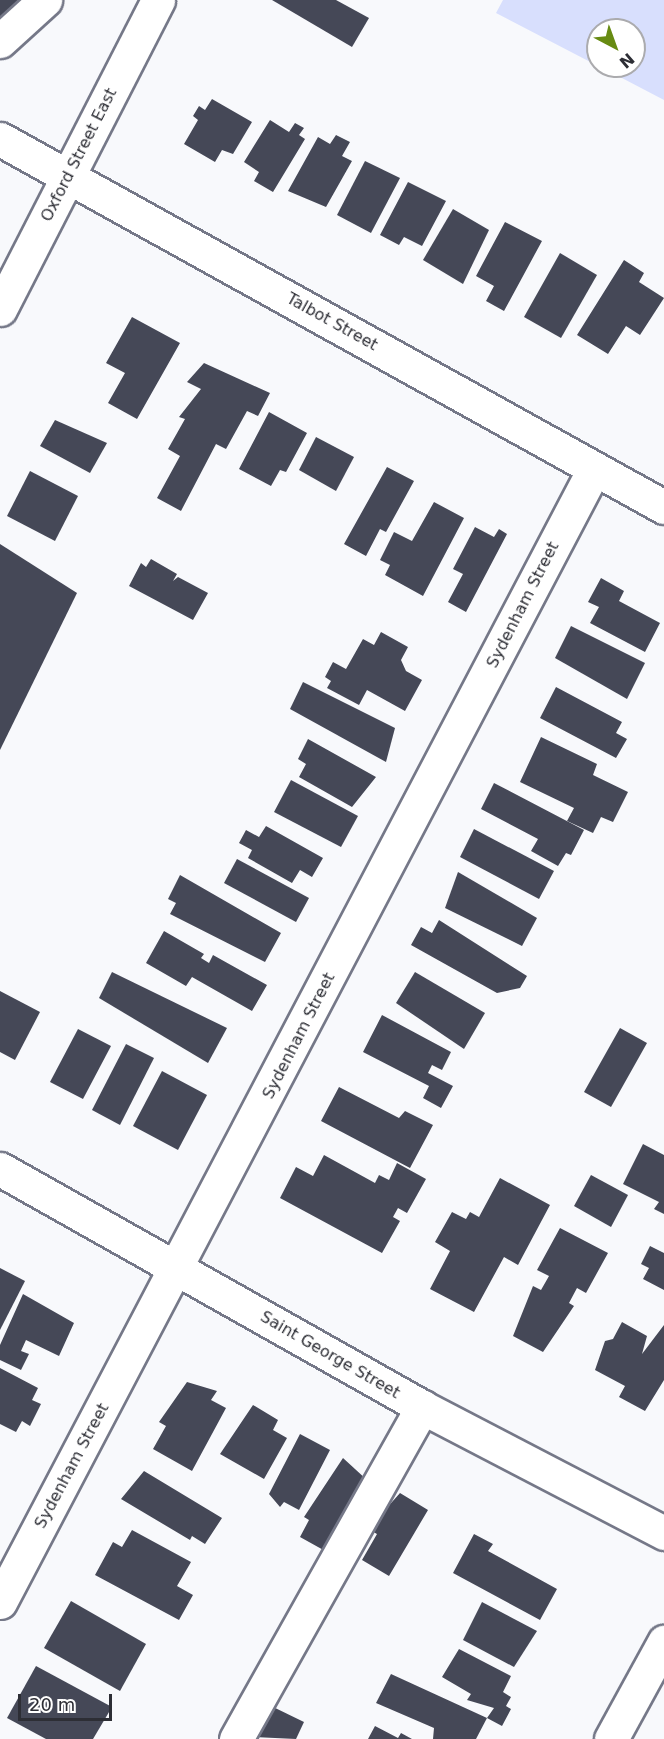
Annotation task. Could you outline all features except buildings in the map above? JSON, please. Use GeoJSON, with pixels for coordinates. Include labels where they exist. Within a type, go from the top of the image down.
{"type":"FeatureCollection","features":[{"type":"Feature","properties":{"kind":"street"},"geometry":{"type":"LineString","coordinates":[[0,41],[45,0]]}},
{"type":"Feature","properties":{"kind":"street","name":"Oxford Street East"},"geometry":{"type":"LineString","coordinates":[[0,309],[158,0]]}},
{"type":"Feature","properties":{"kind":"street","name":"Talbot Street"},"geometry":{"type":"LineString","coordinates":[[0,139],[664,507]]}},
{"type":"Feature","properties":{"kind":"street","name":"Sydenham Street"},"geometry":{"type":"LineString","coordinates":[[0,1602],[178,1268],[594,469]]}},
{"type":"Feature","properties":{"kind":"street","name":"Saint George Street"},"geometry":{"type":"LineString","coordinates":[[0,1169],[422,1407],[664,1533]]}},
{"type":"Feature","properties":{"kind":"street"},"geometry":{"type":"LineString","coordinates":[[236,1739],[422,1407]]}},
{"type":"Feature","properties":{"kind":"street"},"geometry":{"type":"LineString","coordinates":[[611,1739],[664,1642]]}},
{"type":"Feature","properties":{"kind":"shaded area"},"geometry":{"type":"Polygon","coordinates":[[[503,0],[664,0],[664,100],[622,78],[646,78],[646,18],[586,18],[586,60],[496,13],[503,0]]]}}]}
